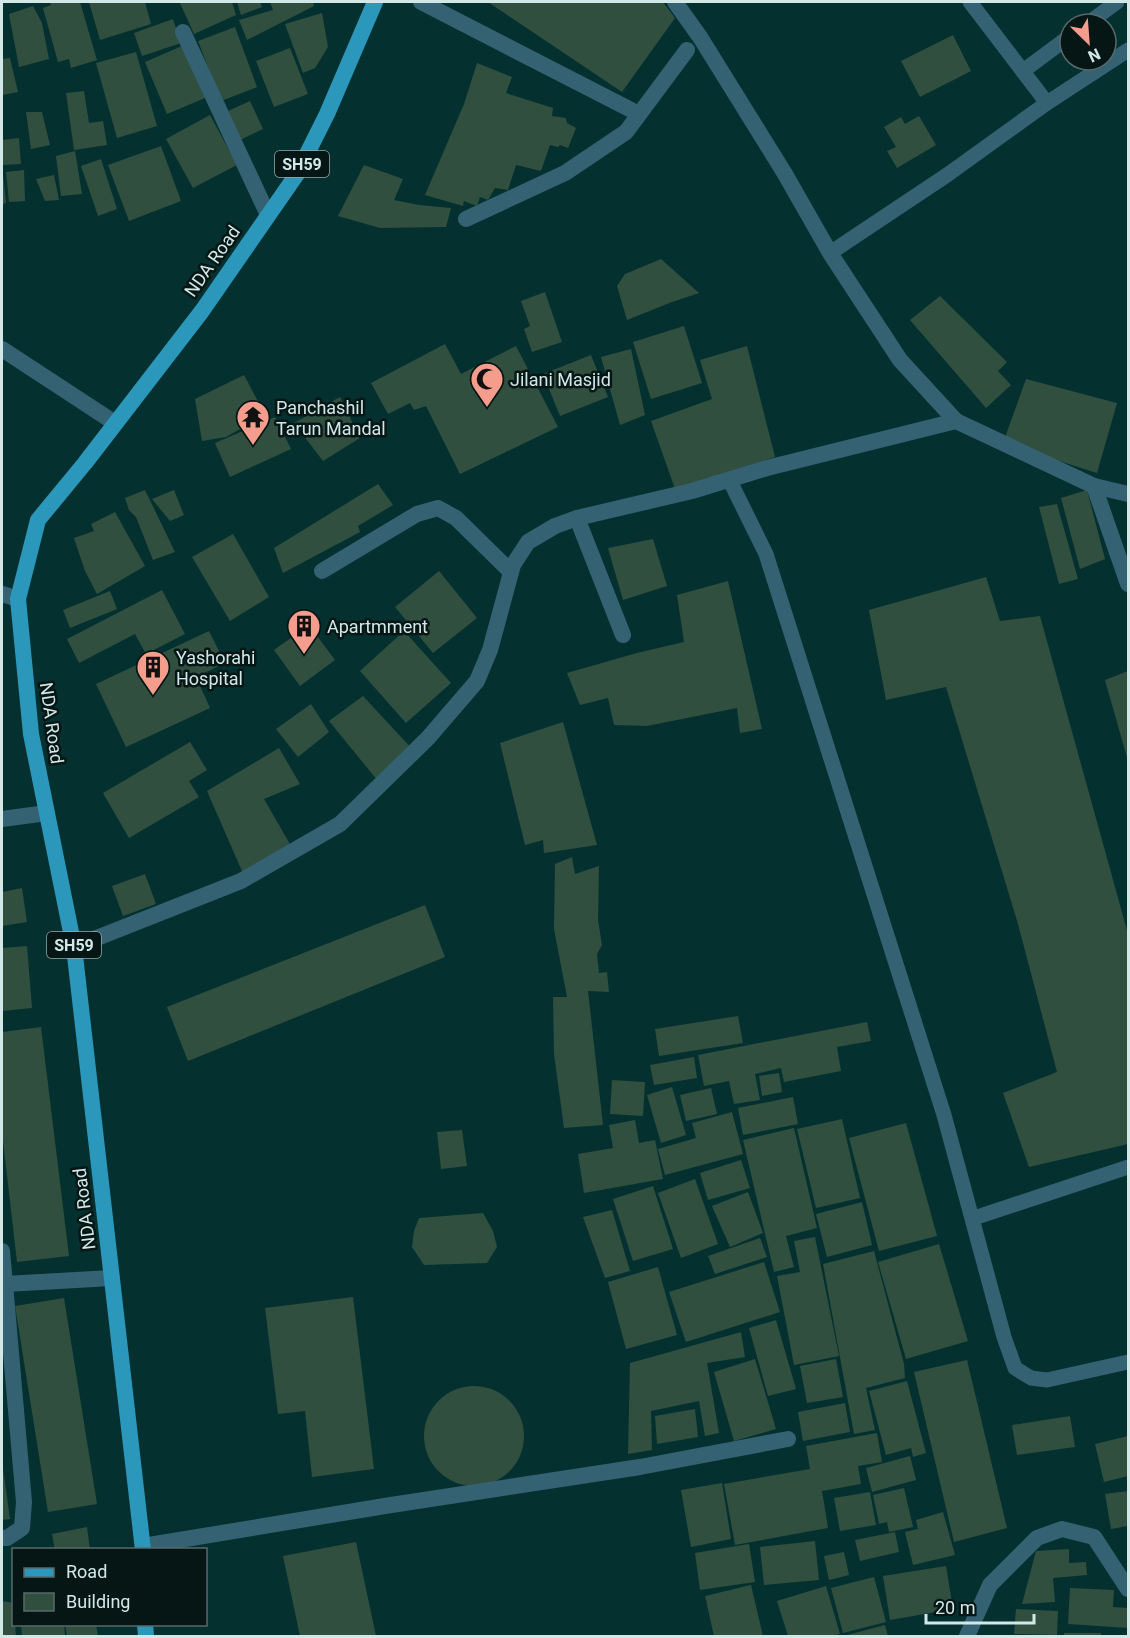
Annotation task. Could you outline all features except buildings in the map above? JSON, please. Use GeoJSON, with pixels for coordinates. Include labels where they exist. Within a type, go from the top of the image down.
{"type":"FeatureCollection","features":[{"type":"Feature","properties":{"kind":"main road","name":"NDA Road"},"geometry":{"type":"LineString","coordinates":[[143,1548],[74,948],[31,734],[10,596],[38,520],[202,311],[297,174],[327,114],[375,2]]}},
{"type":"Feature","properties":{"kind":"street"},"geometry":{"type":"LineString","coordinates":[[421,2],[639,114]]}},
{"type":"Feature","properties":{"kind":"street"},"geometry":{"type":"LineString","coordinates":[[675,2],[700,37],[785,174],[830,253],[900,360],[956,421],[1094,486],[1128,494]]}},
{"type":"Feature","properties":{"kind":"street"},"geometry":{"type":"LineString","coordinates":[[183,32],[268,216]]}},
{"type":"Feature","properties":{"kind":"street"},"geometry":{"type":"LineString","coordinates":[[466,219],[565,172],[626,132],[687,50]]}},
{"type":"Feature","properties":{"kind":"street"},"geometry":{"type":"LineString","coordinates":[[2,349],[115,423]]}},
{"type":"Feature","properties":{"kind":"street"},"geometry":{"type":"LineString","coordinates":[[74,948],[240,881],[340,824],[428,738],[477,681],[490,650],[513,565],[528,542],[555,526],[577,518],[692,491],[767,468],[956,421]]}},
{"type":"Feature","properties":{"kind":"street"},"geometry":{"type":"LineString","coordinates":[[1094,486],[1128,584]]}},
{"type":"Feature","properties":{"kind":"street"},"geometry":{"type":"LineString","coordinates":[[322,571],[417,514],[438,508],[456,518],[511,572]]}},
{"type":"Feature","properties":{"kind":"street"},"geometry":{"type":"LineString","coordinates":[[577,518],[623,635]]}},
{"type":"Feature","properties":{"kind":"street"},"geometry":{"type":"LineString","coordinates":[[2,819],[47,813]]}},
{"type":"Feature","properties":{"kind":"street"},"geometry":{"type":"LineString","coordinates":[[2,1251],[24,1502],[22,1528],[7,1538],[2,1538]]}},
{"type":"Feature","properties":{"kind":"street"},"geometry":{"type":"LineString","coordinates":[[5,1284],[112,1278]]}},
{"type":"Feature","properties":{"kind":"street"},"geometry":{"type":"LineString","coordinates":[[143,1548],[392,1504],[640,1467],[788,1439]]}},
{"type":"Feature","properties":{"kind":"street"},"geometry":{"type":"LineString","coordinates":[[967,1636],[990,1585],[1037,1538],[1062,1529],[1094,1537],[1128,1589]]}},
{"type":"Feature","properties":{"kind":"lane"},"geometry":{"type":"LineString","coordinates":[[970,2],[1047,103]]}},
{"type":"Feature","properties":{"kind":"lane"},"geometry":{"type":"LineString","coordinates":[[1103,12],[1117,2]]}},
{"type":"Feature","properties":{"kind":"lane"},"geometry":{"type":"LineString","coordinates":[[1023,71],[1058,45]]}},
{"type":"Feature","properties":{"kind":"lane"},"geometry":{"type":"LineString","coordinates":[[830,253],[1128,50]]}},
{"type":"Feature","properties":{"kind":"lane"},"geometry":{"type":"LineString","coordinates":[[729,479],[766,554],[945,1115],[1004,1337],[1015,1368],[1031,1378],[1047,1380],[1128,1362]]}},
{"type":"Feature","properties":{"kind":"lane"},"geometry":{"type":"LineString","coordinates":[[974,1218],[1128,1167]]}},
{"type":"Feature","properties":{"kind":"place","name":"Jilani Masjid"},"geometry":{"type":"Point","coordinates":[487,408]}},
{"type":"Feature","properties":{"kind":"place","name":"Panchashil Tarun Mandal"},"geometry":{"type":"Point","coordinates":[253,446]}},
{"type":"Feature","properties":{"kind":"place","name":"Apartmment"},"geometry":{"type":"Point","coordinates":[304,655]}},
{"type":"Feature","properties":{"kind":"place","name":"Yashorahi Hospital"},"geometry":{"type":"Point","coordinates":[153,696]}}]}
